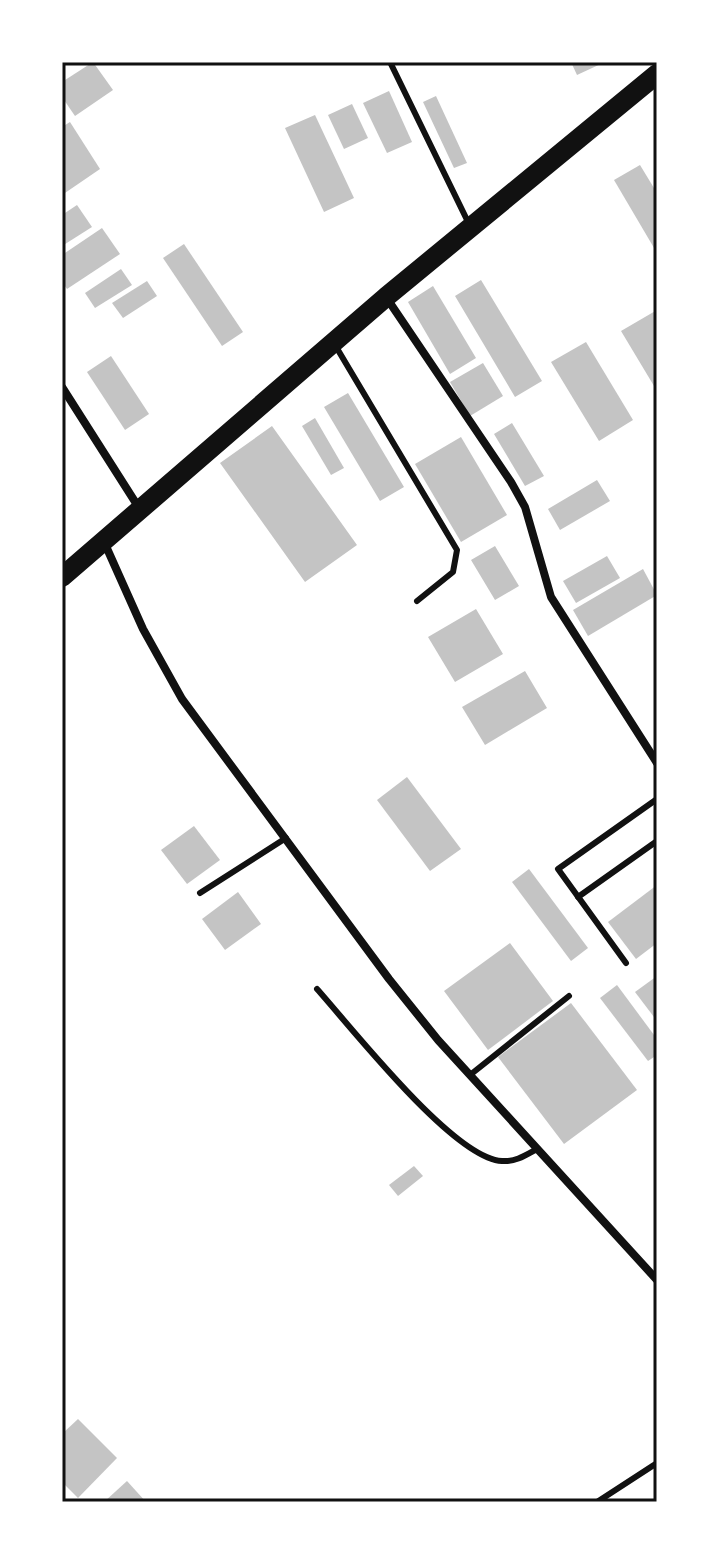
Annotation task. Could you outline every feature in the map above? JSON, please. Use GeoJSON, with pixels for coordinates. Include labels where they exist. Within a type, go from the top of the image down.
{"type":"FeatureCollection","features":[{"type":"Feature","properties":{"kind":"highway"},"geometry":{"type":"LineString","coordinates":[[62,577],[386,297],[657,74]]}},
{"type":"Feature","properties":{"kind":"street"},"geometry":{"type":"LineString","coordinates":[[386,297],[511,482],[525,507],[551,597],[657,763]]}},
{"type":"Feature","properties":{"kind":"street"},"geometry":{"type":"LineString","coordinates":[[62,387],[141,510]]}},
{"type":"Feature","properties":{"kind":"street"},"geometry":{"type":"LineString","coordinates":[[105,543],[143,629],[182,699],[389,979],[470,1075],[657,1280]]}},
{"type":"Feature","properties":{"kind":"lane"},"geometry":{"type":"LineString","coordinates":[[390,62],[472,229]]}},
{"type":"Feature","properties":{"kind":"lane"},"geometry":{"type":"LineString","coordinates":[[333,342],[457,550],[453,572],[417,601]]}},
{"type":"Feature","properties":{"kind":"lane"},"geometry":{"type":"LineString","coordinates":[[626,963],[558,869],[657,799]]}},
{"type":"Feature","properties":{"kind":"lane"},"geometry":{"type":"LineString","coordinates":[[200,893],[286,838]]}},
{"type":"Feature","properties":{"kind":"lane"},"geometry":{"type":"LineString","coordinates":[[578,897],[657,841]]}},
{"type":"Feature","properties":{"kind":"lane"},"geometry":{"type":"LineString","coordinates":[[317,989],[441,1126],[482,1155],[501,1161],[517,1159],[537,1149]]}},
{"type":"Feature","properties":{"kind":"lane"},"geometry":{"type":"LineString","coordinates":[[470,1075],[569,996]]}},
{"type":"Feature","properties":{"kind":"lane"},"geometry":{"type":"LineString","coordinates":[[597,1502],[657,1463]]}},
{"type":"Feature","properties":{"kind":"building"},"geometry":{"type":"Polygon","coordinates":[[[93,62],[113,90],[75,116],[62,97],[62,82],[93,62]]]}},
{"type":"Feature","properties":{"kind":"building"},"geometry":{"type":"Polygon","coordinates":[[[571,62],[605,62],[577,75],[571,62]]]}},
{"type":"Feature","properties":{"kind":"building"},"geometry":{"type":"Polygon","coordinates":[[[389,91],[412,142],[387,153],[363,103],[389,91]]]}},
{"type":"Feature","properties":{"kind":"building"},"geometry":{"type":"Polygon","coordinates":[[[436,96],[467,163],[454,168],[423,102],[436,96]]]}},
{"type":"Feature","properties":{"kind":"building"},"geometry":{"type":"Polygon","coordinates":[[[352,104],[368,138],[344,149],[328,115],[352,104]]]}},
{"type":"Feature","properties":{"kind":"building"},"geometry":{"type":"Polygon","coordinates":[[[315,115],[354,198],[324,212],[285,128],[315,115]]]}},
{"type":"Feature","properties":{"kind":"building"},"geometry":{"type":"Polygon","coordinates":[[[70,122],[100,169],[62,195],[62,127],[70,122]]]}},
{"type":"Feature","properties":{"kind":"building"},"geometry":{"type":"Polygon","coordinates":[[[640,165],[657,193],[657,253],[614,180],[640,165]]]}},
{"type":"Feature","properties":{"kind":"building"},"geometry":{"type":"Polygon","coordinates":[[[77,205],[92,227],[62,246],[62,215],[77,205]]]}},
{"type":"Feature","properties":{"kind":"building"},"geometry":{"type":"Polygon","coordinates":[[[102,228],[120,254],[67,289],[62,282],[62,255],[102,228]]]}},
{"type":"Feature","properties":{"kind":"building"},"geometry":{"type":"Polygon","coordinates":[[[184,244],[243,332],[222,346],[163,258],[184,244]]]}},
{"type":"Feature","properties":{"kind":"building"},"geometry":{"type":"Polygon","coordinates":[[[121,269],[132,285],[95,308],[85,293],[121,269]]]}},
{"type":"Feature","properties":{"kind":"building"},"geometry":{"type":"Polygon","coordinates":[[[481,280],[542,381],[515,397],[455,296],[481,280]]]}},
{"type":"Feature","properties":{"kind":"building"},"geometry":{"type":"Polygon","coordinates":[[[147,281],[157,296],[123,318],[112,303],[147,281]]]}},
{"type":"Feature","properties":{"kind":"building"},"geometry":{"type":"Polygon","coordinates":[[[433,286],[476,358],[450,374],[408,302],[433,286]]]}},
{"type":"Feature","properties":{"kind":"building"},"geometry":{"type":"Polygon","coordinates":[[[657,310],[657,391],[621,331],[657,310]]]}},
{"type":"Feature","properties":{"kind":"building"},"geometry":{"type":"Polygon","coordinates":[[[586,342],[633,420],[599,441],[551,362],[586,342]]]}},
{"type":"Feature","properties":{"kind":"building"},"geometry":{"type":"Polygon","coordinates":[[[111,356],[149,414],[125,430],[87,372],[111,356]]]}},
{"type":"Feature","properties":{"kind":"building"},"geometry":{"type":"Polygon","coordinates":[[[483,363],[503,396],[470,416],[450,382],[483,363]]]}},
{"type":"Feature","properties":{"kind":"building"},"geometry":{"type":"Polygon","coordinates":[[[348,393],[404,487],[380,501],[324,407],[348,393]]]}},
{"type":"Feature","properties":{"kind":"building"},"geometry":{"type":"Polygon","coordinates":[[[315,418],[344,468],[331,475],[302,426],[315,418]]]}},
{"type":"Feature","properties":{"kind":"building"},"geometry":{"type":"Polygon","coordinates":[[[512,423],[544,476],[525,486],[494,434],[512,423]]]}},
{"type":"Feature","properties":{"kind":"building"},"geometry":{"type":"Polygon","coordinates":[[[272,426],[357,545],[305,582],[220,463],[272,426]]]}},
{"type":"Feature","properties":{"kind":"building"},"geometry":{"type":"Polygon","coordinates":[[[461,437],[507,515],[461,542],[415,464],[461,437]]]}},
{"type":"Feature","properties":{"kind":"building"},"geometry":{"type":"Polygon","coordinates":[[[597,480],[610,501],[560,530],[548,509],[597,480]]]}},
{"type":"Feature","properties":{"kind":"building"},"geometry":{"type":"Polygon","coordinates":[[[495,546],[519,586],[495,600],[471,560],[495,546]]]}},
{"type":"Feature","properties":{"kind":"building"},"geometry":{"type":"Polygon","coordinates":[[[607,556],[620,578],[576,603],[563,581],[607,556]]]}},
{"type":"Feature","properties":{"kind":"building"},"geometry":{"type":"Polygon","coordinates":[[[643,569],[657,595],[588,636],[573,610],[643,569]]]}},
{"type":"Feature","properties":{"kind":"building"},"geometry":{"type":"Polygon","coordinates":[[[476,609],[503,654],[455,682],[428,637],[476,609]]]}},
{"type":"Feature","properties":{"kind":"building"},"geometry":{"type":"Polygon","coordinates":[[[525,671],[547,708],[485,745],[462,707],[525,671]]]}},
{"type":"Feature","properties":{"kind":"building"},"geometry":{"type":"Polygon","coordinates":[[[407,777],[461,849],[430,871],[377,800],[407,777]]]}},
{"type":"Feature","properties":{"kind":"building"},"geometry":{"type":"Polygon","coordinates":[[[194,826],[220,860],[187,884],[161,850],[194,826]]]}},
{"type":"Feature","properties":{"kind":"building"},"geometry":{"type":"Polygon","coordinates":[[[529,869],[588,948],[571,961],[512,882],[529,869]]]}},
{"type":"Feature","properties":{"kind":"building"},"geometry":{"type":"Polygon","coordinates":[[[657,885],[657,943],[636,959],[608,922],[657,885]]]}},
{"type":"Feature","properties":{"kind":"building"},"geometry":{"type":"Polygon","coordinates":[[[238,892],[261,924],[225,950],[202,919],[238,892]]]}},
{"type":"Feature","properties":{"kind":"building"},"geometry":{"type":"Polygon","coordinates":[[[510,943],[553,1001],[488,1050],[444,991],[510,943]]]}},
{"type":"Feature","properties":{"kind":"building"},"geometry":{"type":"Polygon","coordinates":[[[657,976],[657,1021],[635,992],[657,976]]]}},
{"type":"Feature","properties":{"kind":"building"},"geometry":{"type":"Polygon","coordinates":[[[617,985],[657,1039],[657,1055],[648,1061],[600,998],[617,985]]]}},
{"type":"Feature","properties":{"kind":"building"},"geometry":{"type":"Polygon","coordinates":[[[571,1003],[637,1090],[564,1144],[498,1057],[571,1003]]]}},
{"type":"Feature","properties":{"kind":"building"},"geometry":{"type":"Polygon","coordinates":[[[414,1166],[423,1176],[398,1196],[389,1185],[414,1166]]]}},
{"type":"Feature","properties":{"kind":"building"},"geometry":{"type":"Polygon","coordinates":[[[78,1419],[117,1458],[78,1498],[62,1482],[62,1434],[78,1419]]]}},
{"type":"Feature","properties":{"kind":"building"},"geometry":{"type":"Polygon","coordinates":[[[127,1481],[146,1502],[104,1502],[127,1481]]]}}]}
